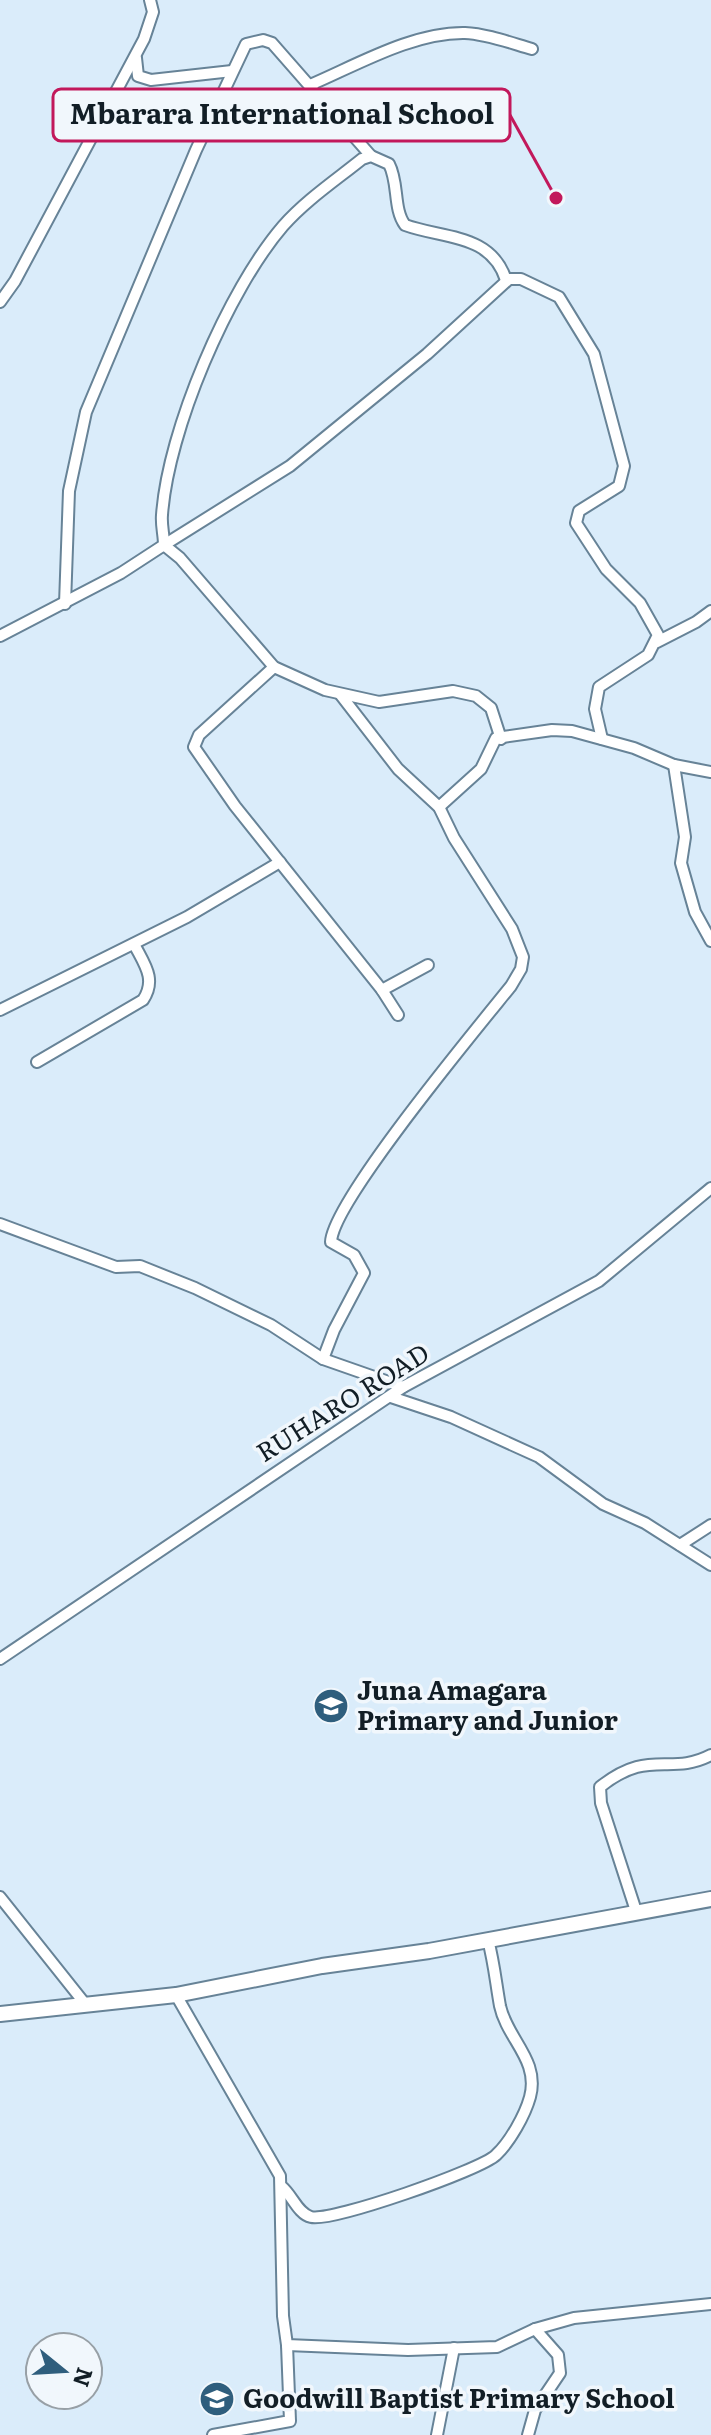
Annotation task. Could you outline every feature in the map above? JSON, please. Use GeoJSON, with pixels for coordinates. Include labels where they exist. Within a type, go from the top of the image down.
{"type":"FeatureCollection","features":[{"type":"Feature","properties":{"kind":"main road"},"geometry":{"type":"LineString","coordinates":[[0,2014],[176,1995],[322,1966],[488,1940],[711,1899]]}},
{"type":"Feature","properties":{"kind":"street"},"geometry":{"type":"LineString","coordinates":[[0,302],[15,281],[151,24],[153,12],[150,0]]}},
{"type":"Feature","properties":{"kind":"street"},"geometry":{"type":"LineString","coordinates":[[310,85],[377,56],[438,36],[467,33],[532,49]]}},
{"type":"Feature","properties":{"kind":"street"},"geometry":{"type":"LineString","coordinates":[[65,604],[69,491],[86,412],[246,44],[263,40],[280,50],[371,156],[389,164],[401,222],[477,244],[496,260],[506,280]]}},
{"type":"Feature","properties":{"kind":"street"},"geometry":{"type":"LineString","coordinates":[[137,52],[136,71],[146,79],[232,71]]}},
{"type":"Feature","properties":{"kind":"street"},"geometry":{"type":"LineString","coordinates":[[371,156],[362,159],[284,225],[221,329],[204,362],[177,446],[162,512],[164,545],[180,558],[274,667],[301,681],[340,694],[379,702],[453,691],[468,693],[491,708],[501,739]]}},
{"type":"Feature","properties":{"kind":"street"},"geometry":{"type":"LineString","coordinates":[[0,636],[65,604],[290,466],[435,347],[506,280],[521,279],[559,297],[597,362],[625,474],[613,492],[579,511],[576,523],[606,569],[640,603],[656,628],[657,642]]}},
{"type":"Feature","properties":{"kind":"street"},"geometry":{"type":"LineString","coordinates":[[602,739],[595,709],[599,687],[648,655],[657,642],[711,611]]}},
{"type":"Feature","properties":{"kind":"street"},"geometry":{"type":"LineString","coordinates":[[274,667],[199,735],[194,747],[382,990],[398,1015]]}},
{"type":"Feature","properties":{"kind":"street"},"geometry":{"type":"LineString","coordinates":[[323,1359],[334,1330],[364,1273],[354,1255],[331,1242],[336,1220],[401,1127],[521,969],[523,957],[512,929],[454,838],[439,807],[398,769],[340,694]]}},
{"type":"Feature","properties":{"kind":"street"},"geometry":{"type":"LineString","coordinates":[[439,807],[474,777],[489,757],[496,738],[561,730],[602,739],[674,765],[711,772]]}},
{"type":"Feature","properties":{"kind":"street"},"geometry":{"type":"LineString","coordinates":[[674,765],[685,837],[681,863],[695,912],[711,941]]}},
{"type":"Feature","properties":{"kind":"street"},"geometry":{"type":"LineString","coordinates":[[0,1010],[134,944],[280,862]]}},
{"type":"Feature","properties":{"kind":"street"},"geometry":{"type":"LineString","coordinates":[[37,1062],[143,1000],[151,985],[151,977],[134,944]]}},
{"type":"Feature","properties":{"kind":"street"},"geometry":{"type":"LineString","coordinates":[[382,990],[428,965]]}},
{"type":"Feature","properties":{"kind":"street","name":"RUHARO ROAD"},"geometry":{"type":"LineString","coordinates":[[0,1659],[132,1573],[252,1486],[403,1387],[599,1281],[711,1188]]}},
{"type":"Feature","properties":{"kind":"street"},"geometry":{"type":"LineString","coordinates":[[0,1224],[116,1267],[140,1266],[195,1288],[271,1325],[323,1359],[403,1387]]}},
{"type":"Feature","properties":{"kind":"street"},"geometry":{"type":"LineString","coordinates":[[391,1397],[451,1417],[539,1457],[603,1504],[645,1523],[711,1565]]}},
{"type":"Feature","properties":{"kind":"street"},"geometry":{"type":"LineString","coordinates":[[680,1545],[711,1525]]}},
{"type":"Feature","properties":{"kind":"street"},"geometry":{"type":"LineString","coordinates":[[636,1911],[601,1803],[600,1787],[632,1765],[657,1762],[692,1764],[711,1755]]}},
{"type":"Feature","properties":{"kind":"street"},"geometry":{"type":"LineString","coordinates":[[0,1897],[86,2005]]}},
{"type":"Feature","properties":{"kind":"street"},"geometry":{"type":"LineString","coordinates":[[176,1995],[264,2145],[282,2187],[303,2213],[316,2217],[358,2210],[484,2163],[498,2154],[524,2112],[532,2076],[528,2059],[500,2007],[499,1979],[488,1940]]}},
{"type":"Feature","properties":{"kind":"street"},"geometry":{"type":"LineString","coordinates":[[213,2435],[290,2421],[283,2316],[282,2187]]}},
{"type":"Feature","properties":{"kind":"street"},"geometry":{"type":"LineString","coordinates":[[287,2345],[408,2350],[497,2347],[535,2329],[574,2318],[711,2304]]}},
{"type":"Feature","properties":{"kind":"street"},"geometry":{"type":"LineString","coordinates":[[528,2435],[535,2410],[560,2373],[558,2355],[535,2329]]}},
{"type":"Feature","properties":{"kind":"street"},"geometry":{"type":"LineString","coordinates":[[437,2435],[454,2348]]}},
{"type":"Feature","properties":{"kind":"place","name":"Mbarara International School"},"geometry":{"type":"Point","coordinates":[556,198]}},
{"type":"Feature","properties":{"kind":"place","name":"Juna Amagara Primary and Junior"},"geometry":{"type":"Point","coordinates":[331,1706]}},
{"type":"Feature","properties":{"kind":"place","name":"Goodwill Baptist Primary School"},"geometry":{"type":"Point","coordinates":[217,2399]}}]}
